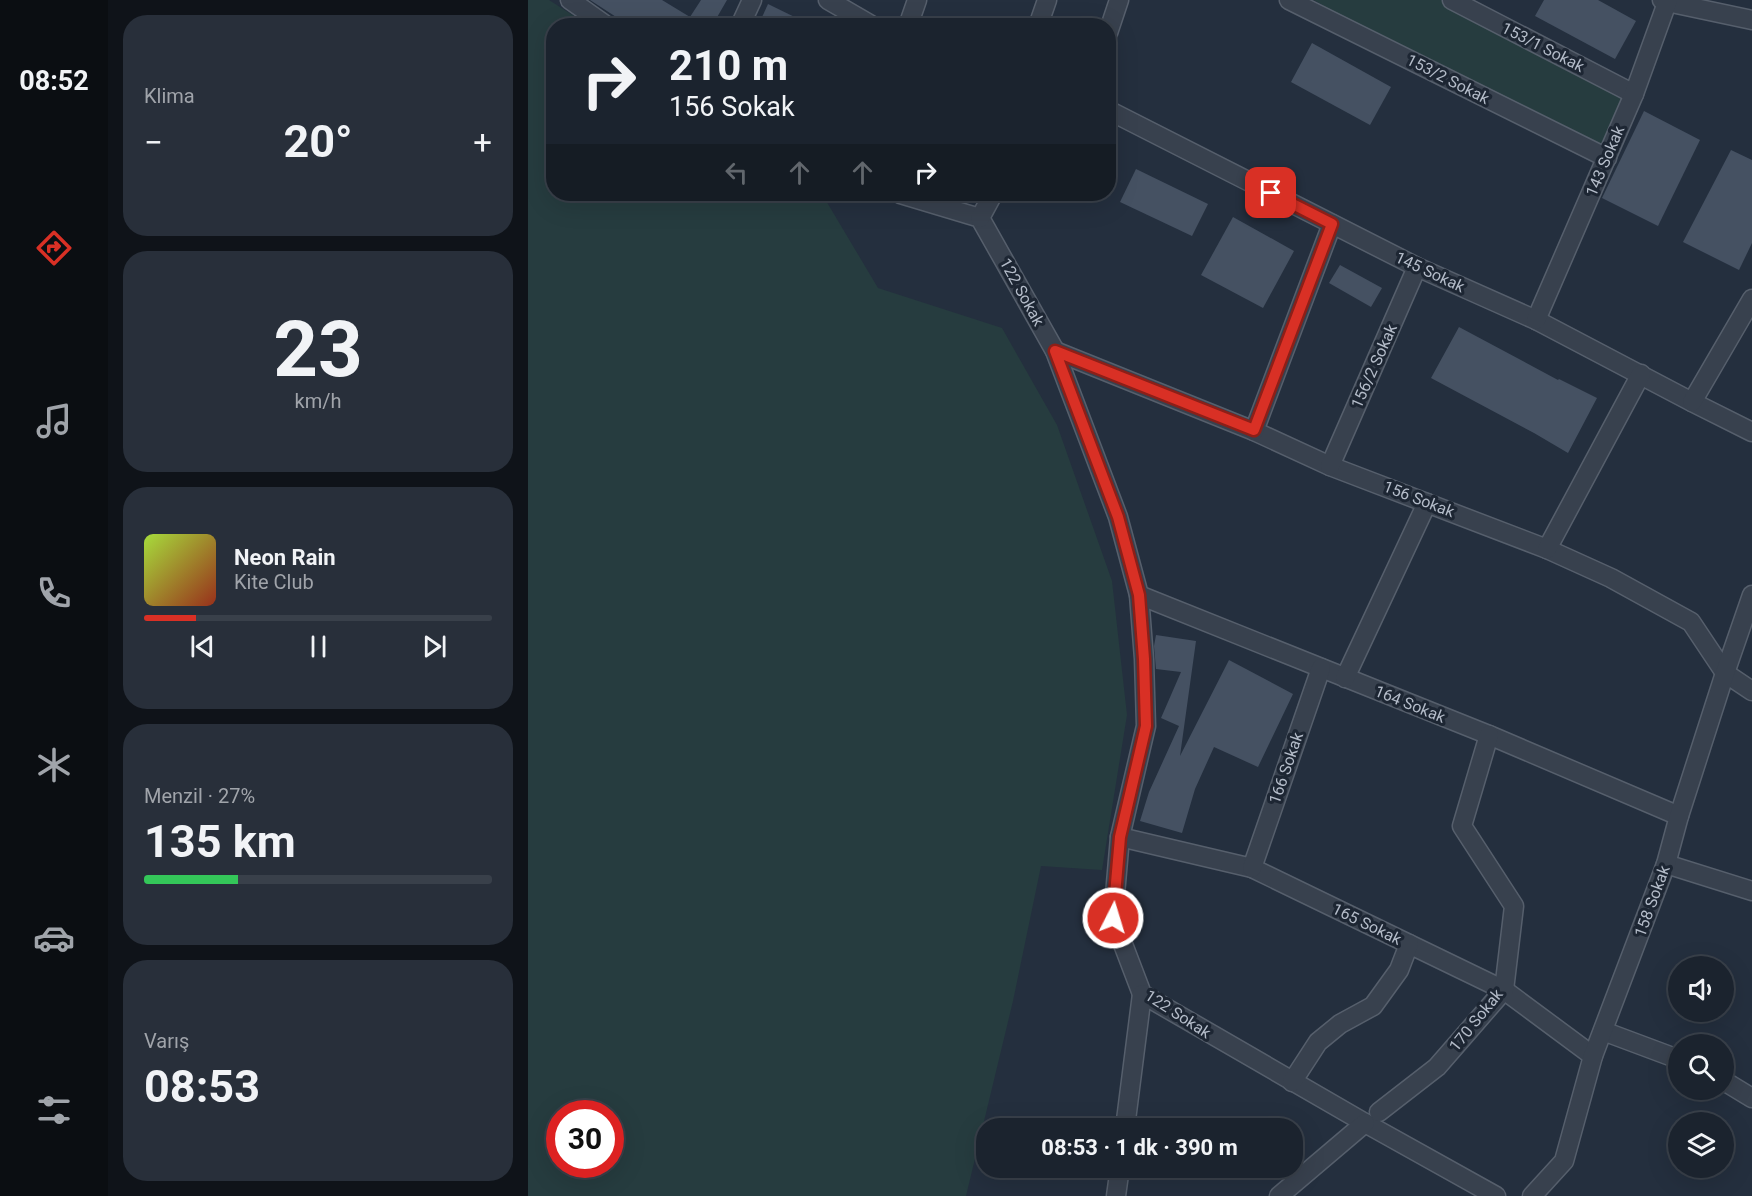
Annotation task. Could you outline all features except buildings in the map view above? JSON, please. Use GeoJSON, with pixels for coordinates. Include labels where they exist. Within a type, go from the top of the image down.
{"type":"FeatureCollection","features":[{"type":"Feature","properties":{"kind":"street"},"geometry":{"type":"LineString","coordinates":[[570,0],[596,18]]}},
{"type":"Feature","properties":{"kind":"street"},"geometry":{"type":"LineString","coordinates":[[744,18],[752,0]]}},
{"type":"Feature","properties":{"kind":"street"},"geometry":{"type":"LineString","coordinates":[[828,0],[859,18]]}},
{"type":"Feature","properties":{"kind":"street"},"geometry":{"type":"LineString","coordinates":[[911,18],[917,0]]}},
{"type":"Feature","properties":{"kind":"street"},"geometry":{"type":"LineString","coordinates":[[1041,18],[1047,0]]}},
{"type":"Feature","properties":{"kind":"street"},"geometry":{"type":"LineString","coordinates":[[1113,18],[1119,0]]}},
{"type":"Feature","properties":{"kind":"street","name":"153/2 Sokak"},"geometry":{"type":"LineString","coordinates":[[1289,0],[1606,158]]}},
{"type":"Feature","properties":{"kind":"street","name":"153/1 Sokak"},"geometry":{"type":"LineString","coordinates":[[1452,0],[1634,94]]}},
{"type":"Feature","properties":{"kind":"street"},"geometry":{"type":"LineString","coordinates":[[1665,1],[1752,20]]}},
{"type":"Feature","properties":{"kind":"street","name":"143 Sokak"},"geometry":{"type":"LineString","coordinates":[[1536,320],[1634,94],[1665,1]]}},
{"type":"Feature","properties":{"kind":"street","name":"145 Sokak"},"geometry":{"type":"LineString","coordinates":[[1116,114],[1417,267],[1536,320],[1752,432]]}},
{"type":"Feature","properties":{"kind":"street"},"geometry":{"type":"LineString","coordinates":[[923,201],[980,218],[989,201]]}},
{"type":"Feature","properties":{"kind":"street","name":"122 Sokak"},"geometry":{"type":"LineString","coordinates":[[980,218],[1055,351],[1118,517],[1139,595],[1146,726],[1120,837],[1113,918],[1142,994],[1292,1082],[1372,1118],[1496,1196]]}},
{"type":"Feature","properties":{"kind":"street"},"geometry":{"type":"LineString","coordinates":[[1254,430],[1332,224]]}},
{"type":"Feature","properties":{"kind":"street","name":"156/2 Sokak"},"geometry":{"type":"LineString","coordinates":[[1330,465],[1417,267]]}},
{"type":"Feature","properties":{"kind":"street"},"geometry":{"type":"LineString","coordinates":[[1692,402],[1749,309]]}},
{"type":"Feature","properties":{"kind":"street","name":"156 Sokak"},"geometry":{"type":"LineString","coordinates":[[1055,351],[1254,430],[1330,465],[1547,549],[1611,578],[1691,622],[1725,673],[1752,691]]}},
{"type":"Feature","properties":{"kind":"street"},"geometry":{"type":"LineString","coordinates":[[1547,549],[1641,374]]}},
{"type":"Feature","properties":{"kind":"street"},"geometry":{"type":"LineString","coordinates":[[1345,678],[1427,503]]}},
{"type":"Feature","properties":{"kind":"street","name":"164 Sokak"},"geometry":{"type":"LineString","coordinates":[[1139,595],[1489,735],[1679,816]]}},
{"type":"Feature","properties":{"kind":"street","name":"158 Sokak"},"geometry":{"type":"LineString","coordinates":[[1534,1195],[1564,1161],[1593,1056],[1666,864],[1679,816],[1752,595]]}},
{"type":"Feature","properties":{"kind":"street","name":"166 Sokak"},"geometry":{"type":"LineString","coordinates":[[1252,868],[1321,668]]}},
{"type":"Feature","properties":{"kind":"street","name":"170 Sokak"},"geometry":{"type":"LineString","coordinates":[[1279,1196],[1437,1067],[1503,990],[1514,906],[1462,826],[1489,735]]}},
{"type":"Feature","properties":{"kind":"street","name":"165 Sokak"},"geometry":{"type":"LineString","coordinates":[[1120,837],[1252,868],[1503,990],[1593,1056]]}},
{"type":"Feature","properties":{"kind":"street"},"geometry":{"type":"LineString","coordinates":[[1666,864],[1752,891]]}},
{"type":"Feature","properties":{"kind":"street"},"geometry":{"type":"LineString","coordinates":[[1292,1082],[1318,1042],[1340,1024],[1373,1006],[1399,970],[1409,944]]}},
{"type":"Feature","properties":{"kind":"street"},"geometry":{"type":"LineString","coordinates":[[1126,1118],[1142,994]]}},
{"type":"Feature","properties":{"kind":"street"},"geometry":{"type":"LineString","coordinates":[[1603,1031],[1668,1055]]}},
{"type":"Feature","properties":{"kind":"street"},"geometry":{"type":"LineString","coordinates":[[1734,1087],[1752,1098]]}},
{"type":"Feature","properties":{"kind":"street"},"geometry":{"type":"LineString","coordinates":[[1116,1196],[1118,1178]]}},
{"type":"Feature","properties":{"kind":"green space"},"geometry":{"type":"Polygon","coordinates":[[[528,0],[549,0],[577,18],[546,18],[546,201],[826,201],[878,288],[1002,328],[1057,425],[1112,581],[1127,715],[1102,870],[1041,866],[1013,1001],[985,1118],[976,1118],[976,1155],[966,1196],[528,1196],[528,0]]]}},
{"type":"Feature","properties":{"kind":"green space"},"geometry":{"type":"Polygon","coordinates":[[[1314,0],[1452,0],[1634,94],[1606,158],[1320,15],[1324,6],[1314,0]]]}},
{"type":"Feature","properties":{"kind":"route"},"geometry":{"type":"LineString","coordinates":[[1113,918],[1120,837],[1146,726],[1139,595],[1118,517],[1055,351],[1254,430],[1332,224],[1271,193]]}}]}
